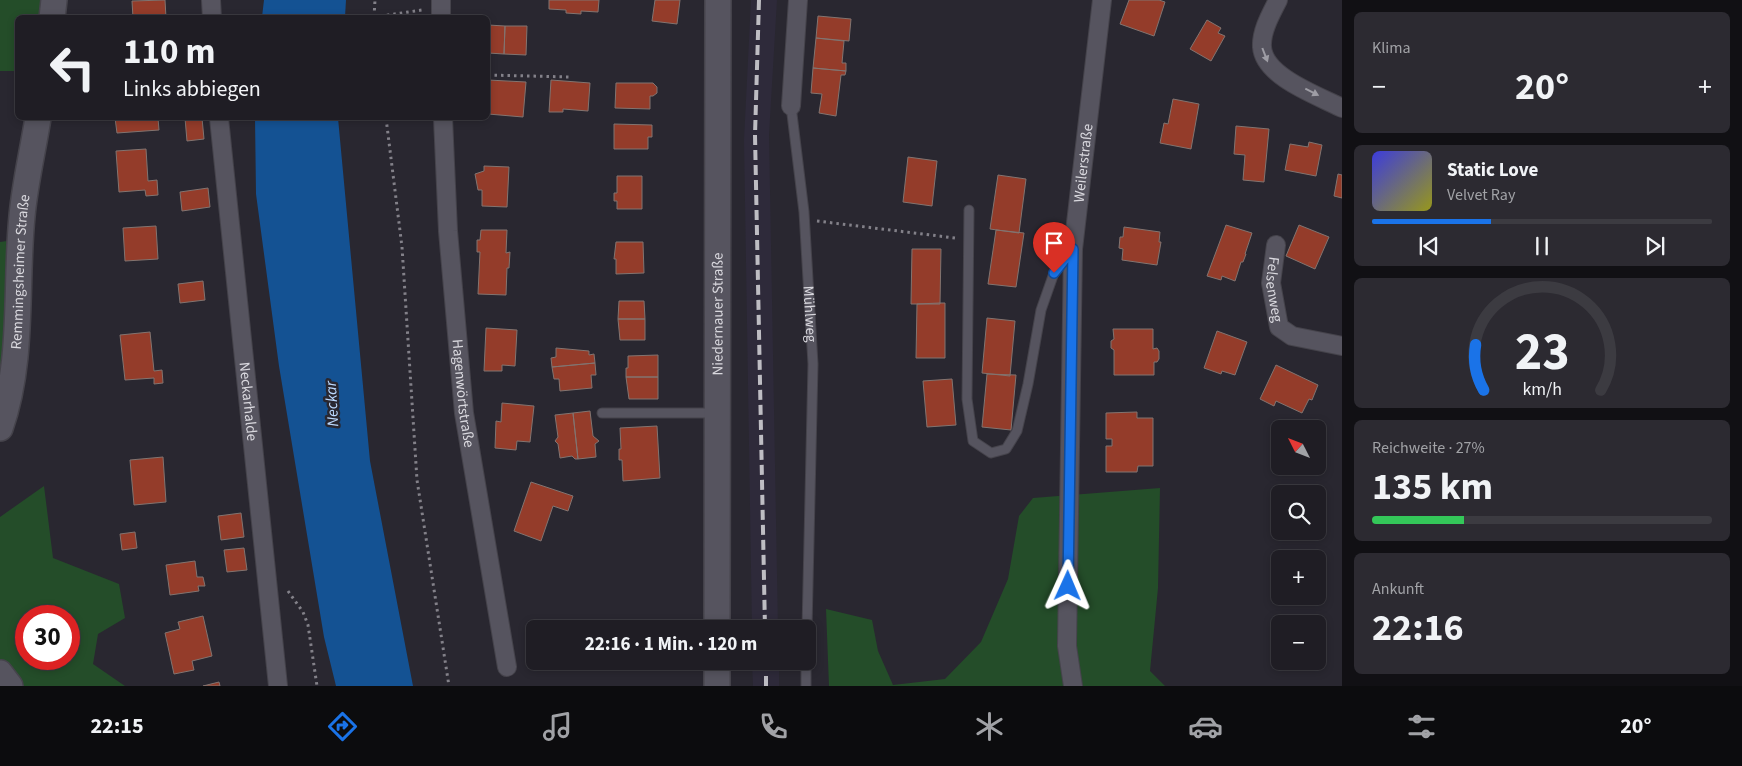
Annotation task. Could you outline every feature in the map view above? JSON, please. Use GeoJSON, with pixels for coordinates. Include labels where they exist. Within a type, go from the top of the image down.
{"type":"FeatureCollection","features":[{"type":"Feature","properties":{"kind":"main road"},"geometry":{"type":"LineString","coordinates":[[52,15],[54,0]]}},
{"type":"Feature","properties":{"kind":"main road","name":"Niedernauer Straße"},"geometry":{"type":"LineString","coordinates":[[717,620],[718,0]]}},
{"type":"Feature","properties":{"kind":"main road","name":"Remmingsheimer Straße"},"geometry":{"type":"LineString","coordinates":[[0,428],[8,398],[16,351],[22,215],[38,120]]}},
{"type":"Feature","properties":{"kind":"main road"},"geometry":{"type":"LineString","coordinates":[[717,670],[717,686]]}},
{"type":"Feature","properties":{"kind":"main road"},"geometry":{"type":"LineString","coordinates":[[0,673],[10,686]]}},
{"type":"Feature","properties":{"kind":"street"},"geometry":{"type":"LineString","coordinates":[[211,0],[212,15]]}},
{"type":"Feature","properties":{"kind":"street","name":"Mühlweg"},"geometry":{"type":"LineString","coordinates":[[791,106],[798,0]]}},
{"type":"Feature","properties":{"kind":"street","name":"Weilerstraße"},"geometry":{"type":"LineString","coordinates":[[1073,686],[1067,646],[1073,249],[1102,0]]}},
{"type":"Feature","properties":{"kind":"street"},"geometry":{"type":"LineString","coordinates":[[1278,0],[1265,28],[1262,48],[1268,64],[1281,77],[1342,108]]}},
{"type":"Feature","properties":{"kind":"street","name":"Neckarhalde"},"geometry":{"type":"LineString","coordinates":[[219,120],[278,686]]}},
{"type":"Feature","properties":{"kind":"street","name":"Hagenwörtstraße"},"geometry":{"type":"LineString","coordinates":[[443,120],[448,231],[464,413],[507,668]]}},
{"type":"Feature","properties":{"kind":"street","name":"Felsenweg"},"geometry":{"type":"LineString","coordinates":[[1276,245],[1271,283],[1279,327],[1292,336],[1342,346]]}},
{"type":"Feature","properties":{"kind":"lane","name":"Mühlweg"},"geometry":{"type":"LineString","coordinates":[[791,106],[804,219],[813,364],[807,620]]}},
{"type":"Feature","properties":{"kind":"lane"},"geometry":{"type":"LineString","coordinates":[[969,210],[967,399],[973,442],[991,454],[1006,449],[1017,431],[1028,384],[1041,310],[1054,273],[1073,249]]}},
{"type":"Feature","properties":{"kind":"lane"},"geometry":{"type":"LineString","coordinates":[[602,413],[718,413]]}},
{"type":"Feature","properties":{"kind":"lane"},"geometry":{"type":"LineString","coordinates":[[806,670],[806,686]]}},
{"type":"Feature","properties":{"kind":"path"},"geometry":{"type":"LineString","coordinates":[[374,15],[375,0]]}},
{"type":"Feature","properties":{"kind":"path"},"geometry":{"type":"LineString","coordinates":[[389,15],[441,8]]}},
{"type":"Feature","properties":{"kind":"path"},"geometry":{"type":"LineString","coordinates":[[490,75],[569,77]]}},
{"type":"Feature","properties":{"kind":"path"},"geometry":{"type":"LineString","coordinates":[[386,120],[402,247],[417,480],[450,686]]}},
{"type":"Feature","properties":{"kind":"path"},"geometry":{"type":"LineString","coordinates":[[804,219],[969,240]]}},
{"type":"Feature","properties":{"kind":"path"},"geometry":{"type":"LineString","coordinates":[[304,612],[308,625],[316,686]]}},
{"type":"Feature","properties":{"kind":"shaded area"},"geometry":{"type":"Polygon","coordinates":[[[751,0],[777,0],[769,135],[778,620],[752,620],[744,140],[751,0]]]}},
{"type":"Feature","properties":{"kind":"shaded area"},"geometry":{"type":"Polygon","coordinates":[[[752,670],[779,670],[779,686],[753,686],[752,670]]]}},
{"type":"Feature","properties":{"kind":"green space"},"geometry":{"type":"Polygon","coordinates":[[[0,0],[42,0],[40,15],[15,15],[15,71],[0,71],[0,0]]]}},
{"type":"Feature","properties":{"kind":"green space"},"geometry":{"type":"Polygon","coordinates":[[[7,241],[5,331],[0,373],[0,242],[7,241]]]}},
{"type":"Feature","properties":{"kind":"green space"},"geometry":{"type":"Polygon","coordinates":[[[44,486],[53,558],[119,584],[125,618],[98,634],[93,664],[125,686],[0,686],[0,517],[44,486]]]}},
{"type":"Feature","properties":{"kind":"green space"},"geometry":{"type":"Polygon","coordinates":[[[1160,488],[1158,588],[1150,671],[1165,686],[829,686],[826,609],[872,620],[878,651],[893,685],[945,679],[981,642],[1008,579],[1019,516],[1033,498],[1160,488]]]}},
{"type":"Feature","properties":{"kind":"water"},"geometry":{"type":"Polygon","coordinates":[[[264,0],[346,0],[345,15],[262,15],[264,0]]]}},
{"type":"Feature","properties":{"kind":"water","name":"Neckar"},"geometry":{"type":"Polygon","coordinates":[[[255,120],[338,120],[370,461],[413,686],[336,686],[324,637],[279,366],[256,194],[255,120]]]}},
{"type":"Feature","properties":{"kind":"building"},"geometry":{"type":"Polygon","coordinates":[[[165,0],[166,15],[133,15],[132,1],[165,0]]]}},
{"type":"Feature","properties":{"kind":"building"},"geometry":{"type":"Polygon","coordinates":[[[549,0],[599,0],[598,12],[581,11],[581,14],[566,13],[566,10],[549,9],[549,0]]]}},
{"type":"Feature","properties":{"kind":"building"},"geometry":{"type":"Polygon","coordinates":[[[655,0],[680,0],[677,24],[652,21],[655,0]]]}},
{"type":"Feature","properties":{"kind":"building"},"geometry":{"type":"Polygon","coordinates":[[[1129,0],[1159,0],[1165,2],[1154,36],[1120,24],[1129,0]]]}},
{"type":"Feature","properties":{"kind":"building"},"geometry":{"type":"Polygon","coordinates":[[[818,16],[851,19],[849,41],[816,38],[818,16]]]}},
{"type":"Feature","properties":{"kind":"building"},"geometry":{"type":"Polygon","coordinates":[[[1207,20],[1221,28],[1218,33],[1225,36],[1211,61],[1190,49],[1207,20]]]}},
{"type":"Feature","properties":{"kind":"building"},"geometry":{"type":"Polygon","coordinates":[[[490,25],[505,26],[504,54],[490,53],[490,25]]]}},
{"type":"Feature","properties":{"kind":"building"},"geometry":{"type":"Polygon","coordinates":[[[505,26],[527,26],[526,55],[504,54],[505,26]]]}},
{"type":"Feature","properties":{"kind":"building"},"geometry":{"type":"Polygon","coordinates":[[[816,38],[844,41],[842,63],[846,63],[846,71],[813,68],[816,38]]]}},
{"type":"Feature","properties":{"kind":"building"},"geometry":{"type":"Polygon","coordinates":[[[813,68],[846,71],[845,75],[841,75],[836,116],[819,113],[822,94],[811,93],[813,68]]]}},
{"type":"Feature","properties":{"kind":"building"},"geometry":{"type":"Polygon","coordinates":[[[490,80],[526,82],[523,117],[490,114],[490,80]]]}},
{"type":"Feature","properties":{"kind":"building"},"geometry":{"type":"Polygon","coordinates":[[[551,80],[590,83],[588,111],[563,109],[563,112],[549,112],[551,80]]]}},
{"type":"Feature","properties":{"kind":"building"},"geometry":{"type":"Polygon","coordinates":[[[616,83],[653,83],[657,87],[657,93],[650,96],[650,109],[615,108],[616,83]]]}},
{"type":"Feature","properties":{"kind":"building"},"geometry":{"type":"Polygon","coordinates":[[[1173,99],[1199,104],[1191,149],[1160,143],[1164,123],[1168,124],[1173,99]]]}},
{"type":"Feature","properties":{"kind":"building"},"geometry":{"type":"Polygon","coordinates":[[[115,120],[158,120],[159,130],[117,133],[115,120]]]}},
{"type":"Feature","properties":{"kind":"building"},"geometry":{"type":"Polygon","coordinates":[[[185,120],[202,120],[204,139],[187,141],[185,120]]]}},
{"type":"Feature","properties":{"kind":"building"},"geometry":{"type":"Polygon","coordinates":[[[614,124],[652,125],[652,137],[648,137],[648,149],[614,149],[614,124]]]}},
{"type":"Feature","properties":{"kind":"building"},"geometry":{"type":"Polygon","coordinates":[[[1236,126],[1269,129],[1264,182],[1243,180],[1245,155],[1234,154],[1236,126]]]}},
{"type":"Feature","properties":{"kind":"building"},"geometry":{"type":"Polygon","coordinates":[[[1309,142],[1322,145],[1316,176],[1285,170],[1290,144],[1308,147],[1309,142]]]}},
{"type":"Feature","properties":{"kind":"building"},"geometry":{"type":"Polygon","coordinates":[[[146,149],[148,181],[157,180],[158,195],[146,196],[145,190],[119,192],[116,151],[146,149]]]}},
{"type":"Feature","properties":{"kind":"building"},"geometry":{"type":"Polygon","coordinates":[[[908,157],[937,161],[932,206],[903,202],[908,157]]]}},
{"type":"Feature","properties":{"kind":"building"},"geometry":{"type":"Polygon","coordinates":[[[484,166],[509,167],[507,207],[482,206],[482,190],[478,190],[475,174],[484,171],[484,166]]]}},
{"type":"Feature","properties":{"kind":"building"},"geometry":{"type":"Polygon","coordinates":[[[1338,174],[1342,175],[1342,198],[1334,196],[1338,174]]]}},
{"type":"Feature","properties":{"kind":"building"},"geometry":{"type":"Polygon","coordinates":[[[998,175],[1026,179],[1019,233],[990,229],[998,175]]]}},
{"type":"Feature","properties":{"kind":"building"},"geometry":{"type":"Polygon","coordinates":[[[617,176],[642,176],[642,209],[617,209],[614,193],[617,193],[617,176]]]}},
{"type":"Feature","properties":{"kind":"building"},"geometry":{"type":"Polygon","coordinates":[[[208,188],[210,207],[182,211],[180,192],[208,188]]]}},
{"type":"Feature","properties":{"kind":"building"},"geometry":{"type":"Polygon","coordinates":[[[1226,225],[1252,233],[1235,281],[1222,276],[1221,280],[1207,276],[1226,225]]]}},
{"type":"Feature","properties":{"kind":"building"},"geometry":{"type":"Polygon","coordinates":[[[1299,225],[1329,237],[1315,269],[1286,256],[1299,225]]]}},
{"type":"Feature","properties":{"kind":"building"},"geometry":{"type":"Polygon","coordinates":[[[156,226],[158,259],[125,261],[123,228],[156,226]]]}},
{"type":"Feature","properties":{"kind":"building"},"geometry":{"type":"Polygon","coordinates":[[[1124,227],[1160,232],[1159,242],[1161,242],[1157,265],[1122,260],[1123,249],[1119,248],[1120,237],[1123,237],[1124,227]]]}},
{"type":"Feature","properties":{"kind":"building"},"geometry":{"type":"Polygon","coordinates":[[[481,230],[507,230],[506,253],[510,252],[509,268],[507,268],[506,295],[478,294],[480,252],[477,252],[477,240],[480,240],[481,230]]]}},
{"type":"Feature","properties":{"kind":"building"},"geometry":{"type":"Polygon","coordinates":[[[996,230],[1024,233],[1016,287],[988,284],[996,230]]]}},
{"type":"Feature","properties":{"kind":"building"},"geometry":{"type":"Polygon","coordinates":[[[616,242],[643,242],[644,273],[616,274],[616,259],[614,259],[616,242]]]}},
{"type":"Feature","properties":{"kind":"building"},"geometry":{"type":"Polygon","coordinates":[[[912,249],[941,249],[940,304],[911,304],[912,249]]]}},
{"type":"Feature","properties":{"kind":"building"},"geometry":{"type":"Polygon","coordinates":[[[203,281],[205,300],[180,303],[178,284],[203,281]]]}},
{"type":"Feature","properties":{"kind":"building"},"geometry":{"type":"Polygon","coordinates":[[[619,301],[644,301],[645,319],[618,319],[619,301]]]}},
{"type":"Feature","properties":{"kind":"building"},"geometry":{"type":"Polygon","coordinates":[[[945,303],[945,358],[916,358],[917,304],[945,303]]]}},
{"type":"Feature","properties":{"kind":"building"},"geometry":{"type":"Polygon","coordinates":[[[987,318],[1015,321],[1010,376],[982,373],[987,318]]]}},
{"type":"Feature","properties":{"kind":"building"},"geometry":{"type":"Polygon","coordinates":[[[618,319],[645,319],[645,340],[620,340],[618,319]]]}},
{"type":"Feature","properties":{"kind":"building"},"geometry":{"type":"Polygon","coordinates":[[[486,328],[517,330],[515,366],[502,365],[502,371],[484,371],[486,328]]]}},
{"type":"Feature","properties":{"kind":"building"},"geometry":{"type":"Polygon","coordinates":[[[1113,329],[1153,329],[1153,349],[1157,348],[1159,351],[1159,359],[1157,362],[1154,362],[1154,375],[1114,375],[1114,350],[1111,348],[1111,341],[1114,339],[1113,329]]]}},
{"type":"Feature","properties":{"kind":"building"},"geometry":{"type":"Polygon","coordinates":[[[1217,331],[1247,342],[1235,375],[1222,371],[1221,374],[1204,368],[1217,331]]]}},
{"type":"Feature","properties":{"kind":"building"},"geometry":{"type":"Polygon","coordinates":[[[150,332],[154,371],[162,370],[163,383],[154,384],[154,378],[125,380],[120,335],[150,332]]]}},
{"type":"Feature","properties":{"kind":"building"},"geometry":{"type":"Polygon","coordinates":[[[556,348],[589,351],[589,355],[594,354],[595,363],[552,367],[551,358],[556,357],[556,348]]]}},
{"type":"Feature","properties":{"kind":"building"},"geometry":{"type":"Polygon","coordinates":[[[658,355],[658,377],[626,377],[628,356],[658,355]]]}},
{"type":"Feature","properties":{"kind":"building"},"geometry":{"type":"Polygon","coordinates":[[[595,363],[596,375],[591,375],[592,388],[560,391],[559,379],[554,379],[552,367],[595,363]]]}},
{"type":"Feature","properties":{"kind":"building"},"geometry":{"type":"Polygon","coordinates":[[[1276,365],[1318,385],[1312,400],[1309,399],[1302,413],[1276,401],[1274,406],[1260,399],[1276,365]]]}},
{"type":"Feature","properties":{"kind":"building"},"geometry":{"type":"Polygon","coordinates":[[[987,374],[1016,375],[1011,430],[982,427],[987,374]]]}},
{"type":"Feature","properties":{"kind":"building"},"geometry":{"type":"Polygon","coordinates":[[[626,377],[658,377],[658,399],[629,399],[626,377]]]}},
{"type":"Feature","properties":{"kind":"building"},"geometry":{"type":"Polygon","coordinates":[[[952,379],[956,425],[927,427],[923,381],[952,379]]]}},
{"type":"Feature","properties":{"kind":"building"},"geometry":{"type":"Polygon","coordinates":[[[502,403],[534,406],[530,442],[517,441],[516,450],[495,448],[496,421],[501,422],[502,403]]]}},
{"type":"Feature","properties":{"kind":"building"},"geometry":{"type":"Polygon","coordinates":[[[590,411],[593,436],[599,441],[595,444],[596,457],[578,459],[573,413],[590,411]]]}},
{"type":"Feature","properties":{"kind":"building"},"geometry":{"type":"Polygon","coordinates":[[[1137,412],[1137,418],[1153,418],[1153,466],[1138,466],[1137,472],[1106,472],[1106,446],[1112,446],[1112,439],[1106,439],[1106,413],[1137,412]]]}},
{"type":"Feature","properties":{"kind":"building"},"geometry":{"type":"Polygon","coordinates":[[[573,413],[578,459],[572,456],[560,458],[558,444],[555,441],[558,437],[555,415],[573,413]]]}},
{"type":"Feature","properties":{"kind":"building"},"geometry":{"type":"Polygon","coordinates":[[[657,426],[660,478],[623,481],[622,460],[619,460],[619,449],[621,449],[620,428],[657,426]]]}},
{"type":"Feature","properties":{"kind":"building"},"geometry":{"type":"Polygon","coordinates":[[[163,457],[166,502],[134,505],[130,460],[163,457]]]}},
{"type":"Feature","properties":{"kind":"building"},"geometry":{"type":"Polygon","coordinates":[[[531,482],[573,496],[568,511],[553,506],[541,541],[514,531],[531,482]]]}},
{"type":"Feature","properties":{"kind":"building"},"geometry":{"type":"Polygon","coordinates":[[[241,513],[244,537],[221,540],[218,516],[241,513]]]}},
{"type":"Feature","properties":{"kind":"building"},"geometry":{"type":"Polygon","coordinates":[[[135,532],[137,548],[122,550],[120,534],[135,532]]]}},
{"type":"Feature","properties":{"kind":"building"},"geometry":{"type":"Polygon","coordinates":[[[244,548],[247,570],[227,572],[224,550],[244,548]]]}},
{"type":"Feature","properties":{"kind":"building"},"geometry":{"type":"Polygon","coordinates":[[[195,561],[197,577],[203,577],[205,586],[198,586],[199,591],[170,595],[166,565],[195,561]]]}},
{"type":"Feature","properties":{"kind":"building"},"geometry":{"type":"Polygon","coordinates":[[[203,616],[212,656],[192,661],[194,670],[174,674],[165,633],[180,629],[178,622],[203,616]]]}},
{"type":"Feature","properties":{"kind":"building"},"geometry":{"type":"Polygon","coordinates":[[[219,682],[220,686],[203,686],[219,682]]]}},
{"type":"Feature","properties":{"kind":"railway"},"geometry":{"type":"LineString","coordinates":[[759,0],[755,135],[765,620]]}},
{"type":"Feature","properties":{"kind":"railway"},"geometry":{"type":"LineString","coordinates":[[766,670],[766,686]]}},
{"type":"Feature","properties":{"kind":"route"},"geometry":{"type":"LineString","coordinates":[[1054,273],[1073,249],[1068,586]]}}]}
